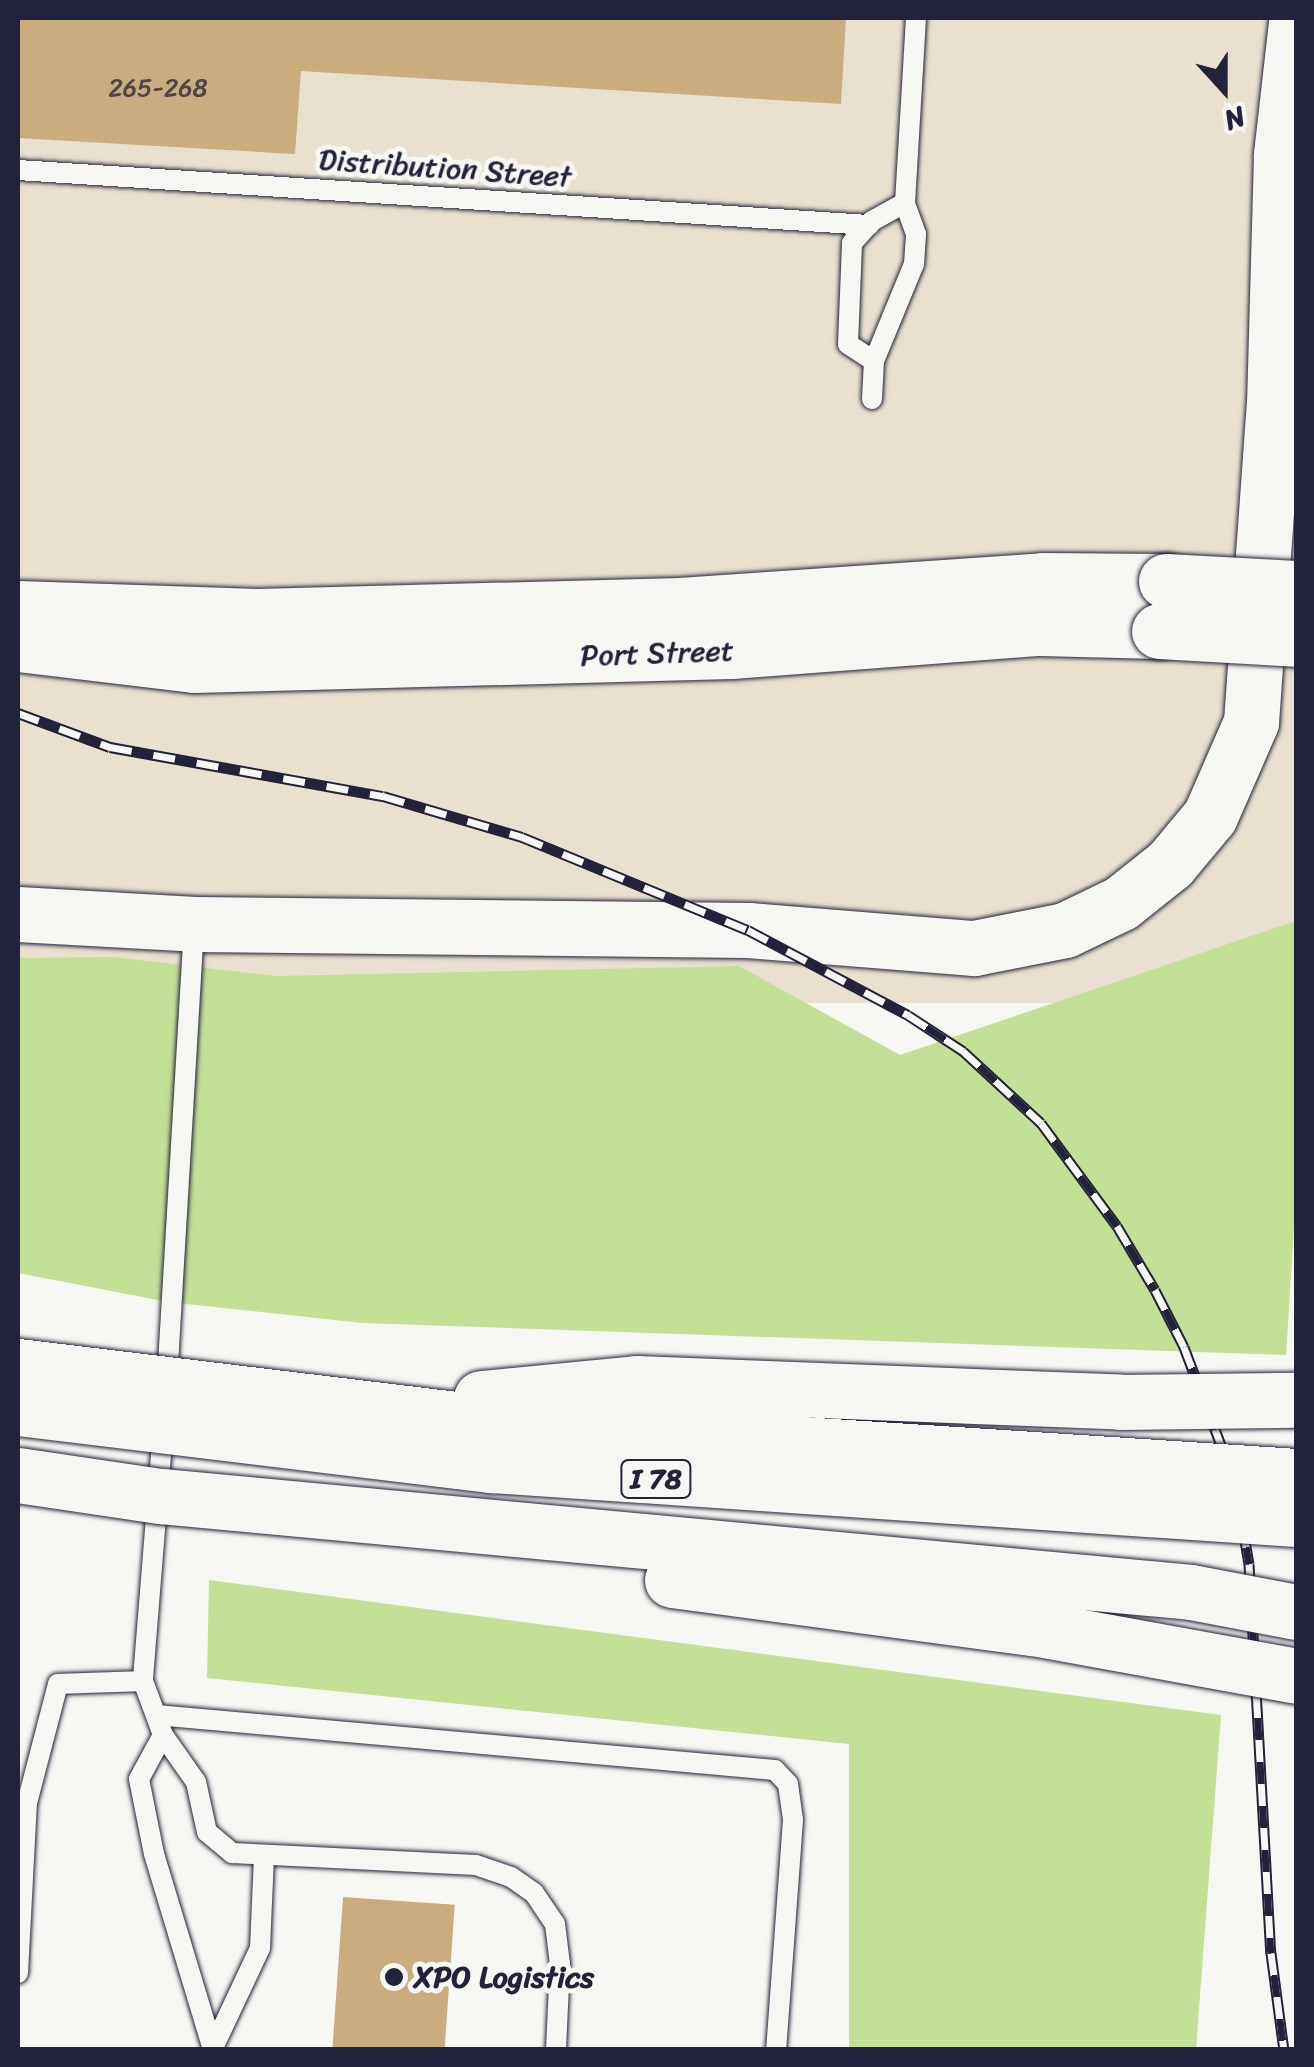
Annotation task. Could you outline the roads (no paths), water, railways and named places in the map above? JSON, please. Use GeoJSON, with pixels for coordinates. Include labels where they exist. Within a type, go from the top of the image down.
{"type":"FeatureCollection","features":[{"type":"Feature","properties":{"kind":"main road"},"geometry":{"type":"LineString","coordinates":[[18,914],[194,924],[748,930],[974,948],[1035,939],[1094,918],[1181,853],[1210,816],[1239,761],[1258,670],[1274,406],[1282,154],[1296,22]]}},
{"type":"Feature","properties":{"kind":"main road","name":"Port Street"},"geometry":{"type":"LineString","coordinates":[[18,608],[257,616],[680,605],[1043,580],[1296,639]]}},
{"type":"Feature","properties":{"kind":"main road","name":"Port Street"},"geometry":{"type":"LineString","coordinates":[[18,644],[194,666],[693,652],[1038,628],[1296,588]]}},
{"type":"Feature","properties":{"kind":"main road"},"geometry":{"type":"LineString","coordinates":[[18,668],[194,666]]}},
{"type":"Feature","properties":{"kind":"main road","name":"I 78"},"geometry":{"type":"LineString","coordinates":[[18,1366],[354,1410],[658,1438],[1296,1476]]}},
{"type":"Feature","properties":{"kind":"main road"},"geometry":{"type":"LineString","coordinates":[[354,1410],[636,1383],[1120,1402],[1296,1400]]}},
{"type":"Feature","properties":{"kind":"main road","name":"I 78"},"geometry":{"type":"LineString","coordinates":[[18,1408],[492,1465],[1296,1519]]}},
{"type":"Feature","properties":{"kind":"main road"},"geometry":{"type":"LineString","coordinates":[[1014,1458],[1247,1442],[1296,1446]]}},
{"type":"Feature","properties":{"kind":"main road"},"geometry":{"type":"LineString","coordinates":[[18,1475],[161,1496],[1173,1590],[1296,1612]]}},
{"type":"Feature","properties":{"kind":"main road"},"geometry":{"type":"LineString","coordinates":[[161,1496],[284,1525],[1033,1628],[1296,1676]]}},
{"type":"Feature","properties":{"kind":"lane"},"geometry":{"type":"LineString","coordinates":[[872,399],[874,361],[914,264],[916,234],[905,204],[916,18]]}},
{"type":"Feature","properties":{"kind":"lane","name":"Distribution Street"},"geometry":{"type":"LineString","coordinates":[[18,170],[869,225]]}},
{"type":"Feature","properties":{"kind":"lane"},"geometry":{"type":"LineString","coordinates":[[874,361],[848,344],[852,243],[869,225],[905,204]]}},
{"type":"Feature","properties":{"kind":"lane"},"geometry":{"type":"LineString","coordinates":[[194,924],[144,1681],[160,1725],[196,1782],[208,1832],[232,1853],[476,1865],[512,1876],[534,1893],[554,1924],[560,1964],[556,2050]]}},
{"type":"Feature","properties":{"kind":"lane"},"geometry":{"type":"LineString","coordinates":[[18,1973],[27,1802],[58,1684],[144,1681]]}},
{"type":"Feature","properties":{"kind":"lane"},"geometry":{"type":"LineString","coordinates":[[160,1725],[140,1778],[168,1906],[213,2049]]}},
{"type":"Feature","properties":{"kind":"lane"},"geometry":{"type":"LineString","coordinates":[[160,1725],[776,1770],[788,1784],[793,1820],[776,2050]]}},
{"type":"Feature","properties":{"kind":"lane"},"geometry":{"type":"LineString","coordinates":[[213,2049],[260,1948],[264,1857]]}},
{"type":"Feature","properties":{"kind":"railway"},"geometry":{"type":"LineString","coordinates":[[18,713],[110,747],[383,796],[522,837],[748,930],[908,1015],[963,1051],[1041,1123],[1117,1226],[1155,1290],[1184,1347],[1235,1482],[1249,1564],[1271,1953],[1284,2050]]}},
{"type":"Feature","properties":{"kind":"place","name":"XPO Logistics"},"geometry":{"type":"Point","coordinates":[394,1977]}}]}
